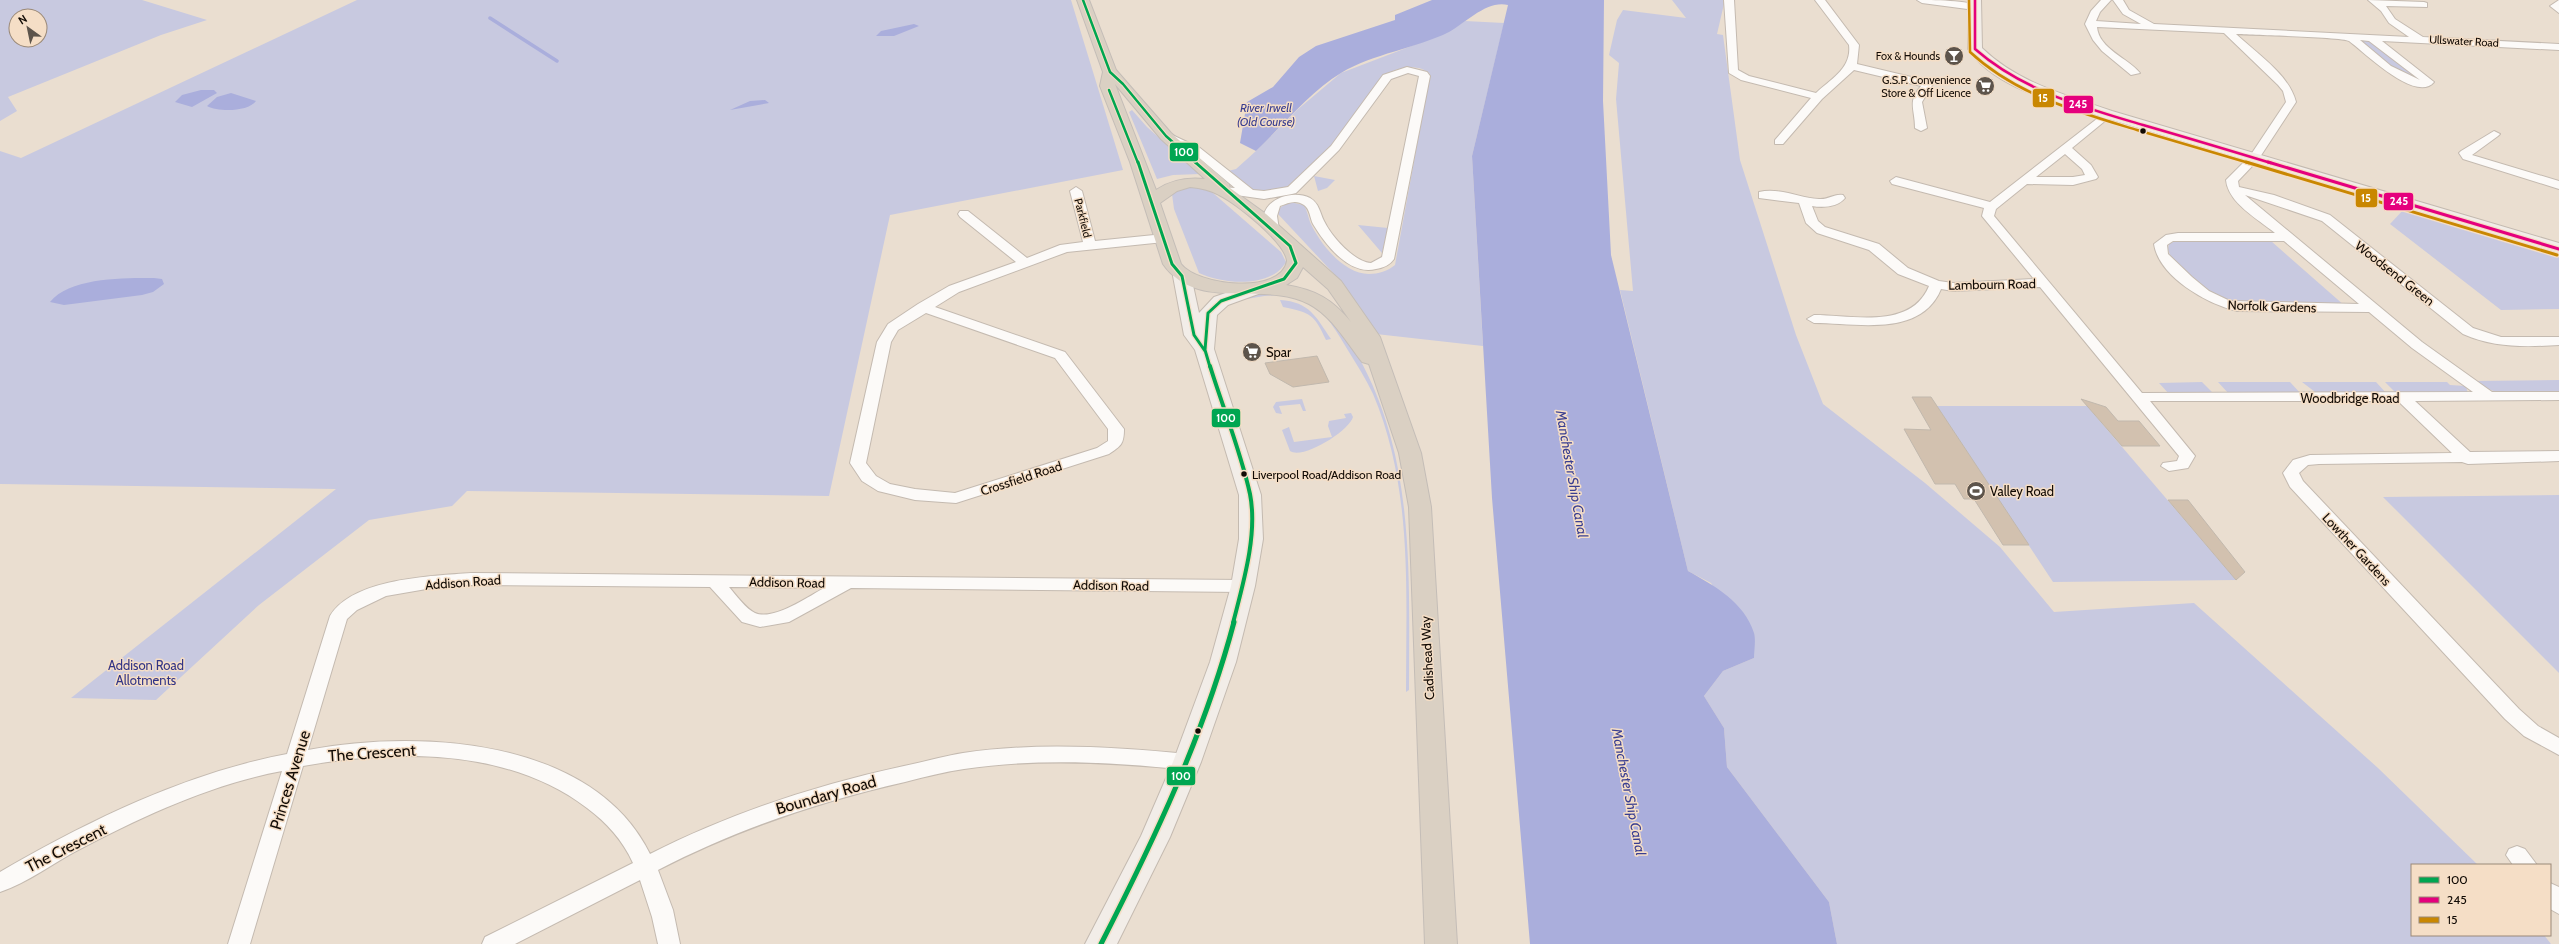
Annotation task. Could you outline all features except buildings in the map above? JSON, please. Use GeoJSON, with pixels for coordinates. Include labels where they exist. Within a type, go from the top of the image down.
{"type":"FeatureCollection","features":[{"type":"Feature","properties":{"kind":"highway"},"geometry":{"type":"LineString","coordinates":[[1083,0],[1110,72],[1107,86],[1152,201],[1172,264],[1182,276]]}},
{"type":"Feature","properties":{"kind":"highway","name":"Cadishead Way"},"geometry":{"type":"LineString","coordinates":[[1110,72],[1123,84],[1166,136],[1290,246],[1321,271],[1344,297],[1370,337],[1410,453],[1420,507],[1441,944]]}},
{"type":"Feature","properties":{"kind":"highway"},"geometry":{"type":"LineString","coordinates":[[1152,201],[1163,190],[1184,183],[1205,184],[1226,190]]}},
{"type":"Feature","properties":{"kind":"highway"},"geometry":{"type":"LineString","coordinates":[[1254,289],[1277,282],[1290,273],[1296,263],[1290,246]]}},
{"type":"Feature","properties":{"kind":"highway","name":"Cadishead Way"},"geometry":{"type":"LineString","coordinates":[[1182,276],[1219,288],[1294,292],[1322,302],[1330,309],[1384,378]]}},
{"type":"Feature","properties":{"kind":"main road"},"geometry":{"type":"LineString","coordinates":[[1975,4],[1975,49],[1984,59],[2038,89],[2107,114],[2559,248]]}},
{"type":"Feature","properties":{"kind":"main road"},"geometry":{"type":"LineString","coordinates":[[1101,944],[1155,837],[1187,762],[1223,662],[1243,586],[1251,539],[1250,495],[1236,441],[1205,350],[1194,335],[1182,276]]}},
{"type":"Feature","properties":{"kind":"main road"},"geometry":{"type":"LineString","coordinates":[[1205,350],[1208,313],[1221,301],[1254,289]]}},
{"type":"Feature","properties":{"kind":"street"},"geometry":{"type":"LineString","coordinates":[[1729,0],[1733,71],[1745,78],[1818,97]]}},
{"type":"Feature","properties":{"kind":"street"},"geometry":{"type":"LineString","coordinates":[[1922,0],[1975,4]]}},
{"type":"Feature","properties":{"kind":"street"},"geometry":{"type":"LineString","coordinates":[[2106,0],[2093,13],[2090,24],[2091,30],[2096,38],[2135,73]]}},
{"type":"Feature","properties":{"kind":"street","name":"Ullswater Road"},"geometry":{"type":"LineString","coordinates":[[2118,0],[2126,12],[2132,17],[2162,28]]}},
{"type":"Feature","properties":{"kind":"street"},"geometry":{"type":"LineString","coordinates":[[1779,142],[1818,97],[1852,66],[1855,52],[1854,45],[1821,2],[1809,1]]}},
{"type":"Feature","properties":{"kind":"street"},"geometry":{"type":"LineString","coordinates":[[2375,2],[2424,5]]}},
{"type":"Feature","properties":{"kind":"street"},"geometry":{"type":"LineString","coordinates":[[2375,2],[2392,21],[2419,39]]}},
{"type":"Feature","properties":{"kind":"street"},"geometry":{"type":"LineString","coordinates":[[2559,3],[2555,6],[2559,10]]}},
{"type":"Feature","properties":{"kind":"street","name":"Ullswater Road"},"geometry":{"type":"LineString","coordinates":[[2090,24],[2228,32],[2419,39],[2559,47]]}},
{"type":"Feature","properties":{"kind":"street"},"geometry":{"type":"LineString","coordinates":[[2228,32],[2282,83],[2288,90],[2291,102],[2254,158],[2232,180],[2233,189],[2238,196],[2417,345],[2490,397]]}},
{"type":"Feature","properties":{"kind":"street"},"geometry":{"type":"LineString","coordinates":[[2350,37],[2403,79],[2413,83],[2430,82],[2370,37]]}},
{"type":"Feature","properties":{"kind":"street"},"geometry":{"type":"LineString","coordinates":[[1852,66],[1928,84],[1916,96],[1916,106],[1921,128]]}},
{"type":"Feature","properties":{"kind":"street"},"geometry":{"type":"LineString","coordinates":[[1226,190],[1272,195],[1294,194],[1309,203],[1314,209],[1318,222],[1345,257],[1352,263],[1362,266],[1375,266],[1388,260],[1423,74],[1407,70],[1387,77],[1335,148],[1294,194],[1275,204],[1271,216],[1273,230]]}},
{"type":"Feature","properties":{"kind":"street"},"geometry":{"type":"LineString","coordinates":[[2107,114],[2066,149],[1992,206],[1988,211],[1988,216],[2043,284],[2141,398],[2187,456],[2182,465],[2169,466]]}},
{"type":"Feature","properties":{"kind":"street"},"geometry":{"type":"LineString","coordinates":[[2494,134],[2465,153],[2466,157],[2559,185]]}},
{"type":"Feature","properties":{"kind":"street"},"geometry":{"type":"LineString","coordinates":[[1166,136],[1196,150],[1251,193]]}},
{"type":"Feature","properties":{"kind":"street"},"geometry":{"type":"LineString","coordinates":[[2024,180],[2073,181],[2092,177],[2087,167],[2066,149]]}},
{"type":"Feature","properties":{"kind":"street"},"geometry":{"type":"LineString","coordinates":[[1896,181],[1992,206]]}},
{"type":"Feature","properties":{"kind":"street","name":"Woodsend Green"},"geometry":{"type":"LineString","coordinates":[[2233,189],[2270,198],[2326,218],[2477,336],[2502,342],[2559,341]]}},
{"type":"Feature","properties":{"kind":"street","name":"Parkfield"},"geometry":{"type":"LineString","coordinates":[[1076,191],[1090,245]]}},
{"type":"Feature","properties":{"kind":"street"},"geometry":{"type":"LineString","coordinates":[[1762,195],[1791,197],[1805,202],[1827,203],[1839,198]]}},
{"type":"Feature","properties":{"kind":"street","name":"Lambourn Road"},"geometry":{"type":"LineString","coordinates":[[1805,202],[1812,223],[1821,230],[1874,247],[1903,271],[1936,284],[1953,287],[2043,284]]}},
{"type":"Feature","properties":{"kind":"street"},"geometry":{"type":"LineString","coordinates":[[964,214],[1026,263]]}},
{"type":"Feature","properties":{"kind":"street","name":"Norfolk Gardens"},"geometry":{"type":"LineString","coordinates":[[2288,237],[2178,237],[2164,241],[2160,244],[2160,249],[2162,255],[2197,290],[2225,305],[2236,307],[2374,308]]}},
{"type":"Feature","properties":{"kind":"street","name":"Crossfield Road"},"geometry":{"type":"LineString","coordinates":[[923,307],[1060,355],[1116,429],[1116,443],[1104,451],[956,498],[932,497],[876,484],[864,475],[858,463],[884,342],[893,327],[923,307],[954,289],[1065,248],[1164,238]]}},
{"type":"Feature","properties":{"kind":"street"},"geometry":{"type":"LineString","coordinates":[[1814,319],[1833,313],[1859,320],[1905,317],[1920,312],[1929,304],[1934,296],[1936,284]]}},
{"type":"Feature","properties":{"kind":"street","name":"Woodbridge Road"},"geometry":{"type":"LineString","coordinates":[[2141,398],[2403,398],[2559,396]]}},
{"type":"Feature","properties":{"kind":"street"},"geometry":{"type":"LineString","coordinates":[[2403,398],[2468,458]]}},
{"type":"Feature","properties":{"kind":"street","name":"Lowther Gardens"},"geometry":{"type":"LineString","coordinates":[[2559,456],[2319,459],[2302,461],[2294,466],[2291,473],[2296,483],[2512,714],[2531,731],[2559,747]]}},
{"type":"Feature","properties":{"kind":"street","name":"Addison Road"},"geometry":{"type":"LineString","coordinates":[[340,616],[355,601],[368,596],[439,581],[471,579],[1243,586]]}},
{"type":"Feature","properties":{"kind":"street"},"geometry":{"type":"LineString","coordinates":[[716,581],[719,588],[748,618],[760,621],[783,618],[849,582]]}},
{"type":"Feature","properties":{"kind":"street","name":"Princes Avenue"},"geometry":{"type":"LineString","coordinates":[[239,944],[340,616]]}},
{"type":"Feature","properties":{"kind":"street","name":"The Crescent"},"geometry":{"type":"LineString","coordinates":[[0,883],[77,840],[177,795],[234,775],[296,760],[349,752],[415,748],[478,755],[525,765],[569,784],[614,818],[633,842],[646,867],[666,921],[669,944]]}},
{"type":"Feature","properties":{"kind":"street","name":"Boundary Road"},"geometry":{"type":"LineString","coordinates":[[493,944],[684,847],[786,805],[850,786],[963,760],[1074,754],[1122,754],[1187,762]]}},
{"type":"Feature","properties":{"kind":"street"},"geometry":{"type":"LineString","coordinates":[[2551,892],[2559,904]]}},
{"type":"Feature","properties":{"kind":"green space"},"geometry":{"type":"Polygon","coordinates":[[[0,0],[142,0],[207,20],[161,35],[8,97],[17,111],[0,121],[0,0]]]}},
{"type":"Feature","properties":{"kind":"green space","name":"Addison Road Allotments"},"geometry":{"type":"Polygon","coordinates":[[[357,0],[1071,0],[1123,170],[890,215],[829,496],[467,491],[452,506],[369,520],[259,605],[156,700],[71,698],[336,489],[0,484],[0,151],[21,158],[357,0]]]}},
{"type":"Feature","properties":{"kind":"green space"},"geometry":{"type":"Polygon","coordinates":[[[1672,0],[1723,0],[1724,4],[1717,34],[1723,35],[1740,160],[1796,335],[1823,404],[1925,483],[2000,547],[2054,612],[2194,603],[2378,768],[2477,864],[2411,864],[2411,936],[2545,936],[2551,944],[1837,944],[1829,902],[1727,767],[1724,728],[1704,696],[1723,671],[1754,658],[1711,583],[1688,571],[1620,290],[1633,291],[1616,99],[1619,63],[1609,55],[1617,20],[1623,10],[1686,18],[1672,0]]]}},
{"type":"Feature","properties":{"kind":"green space"},"geometry":{"type":"Polygon","coordinates":[[[1465,21],[1504,23],[1472,156],[1483,346],[1376,334],[1336,276],[1278,214],[1278,209],[1289,202],[1304,205],[1314,231],[1326,248],[1342,263],[1360,273],[1379,273],[1395,265],[1430,74],[1425,70],[1412,67],[1398,69],[1381,78],[1330,148],[1284,188],[1263,191],[1254,190],[1228,171],[1236,169],[1297,110],[1341,73],[1448,32],[1465,21]]]}},
{"type":"Feature","properties":{"kind":"green space"},"geometry":{"type":"Polygon","coordinates":[[[2358,40],[2372,41],[2424,81],[2409,80],[2358,40]]]}},
{"type":"Feature","properties":{"kind":"green space"},"geometry":{"type":"Polygon","coordinates":[[[1132,110],[1147,127],[1200,174],[1173,175],[1157,179],[1129,112],[1132,110]]]}},
{"type":"Feature","properties":{"kind":"green space"},"geometry":{"type":"Polygon","coordinates":[[[1314,176],[1335,180],[1327,188],[1318,191],[1314,176]]]}},
{"type":"Feature","properties":{"kind":"green space"},"geometry":{"type":"Polygon","coordinates":[[[1193,186],[1203,187],[1213,193],[1281,252],[1286,262],[1279,271],[1269,277],[1246,282],[1220,280],[1199,273],[1174,209],[1172,194],[1180,188],[1193,186]]]}},
{"type":"Feature","properties":{"kind":"green space"},"geometry":{"type":"Polygon","coordinates":[[[2405,208],[2559,253],[2559,309],[2501,310],[2390,224],[2405,208]]]}},
{"type":"Feature","properties":{"kind":"green space"},"geometry":{"type":"Polygon","coordinates":[[[1358,225],[1388,228],[1382,253],[1358,225]]]}},
{"type":"Feature","properties":{"kind":"green space"},"geometry":{"type":"Polygon","coordinates":[[[2178,241],[2271,241],[2345,306],[2245,305],[2210,297],[2171,258],[2168,249],[2169,243],[2178,241]]]}},
{"type":"Feature","properties":{"kind":"green space"},"geometry":{"type":"Polygon","coordinates":[[[1279,292],[1305,297],[1315,302],[1331,315],[1352,346],[1373,386],[1388,427],[1398,470],[1408,557],[1409,690],[1406,692],[1406,579],[1404,541],[1401,503],[1395,466],[1386,430],[1373,394],[1364,378],[1331,323],[1313,304],[1299,297],[1275,295],[1222,304],[1237,298],[1279,292]]]}},
{"type":"Feature","properties":{"kind":"green space"},"geometry":{"type":"Polygon","coordinates":[[[1280,300],[1290,301],[1305,307],[1316,318],[1331,339],[1326,340],[1315,320],[1310,316],[1300,311],[1283,307],[1280,300]]]}},
{"type":"Feature","properties":{"kind":"green space"},"geometry":{"type":"Polygon","coordinates":[[[2559,380],[2559,394],[2526,395],[2493,391],[2473,381],[2559,380]]]}},
{"type":"Feature","properties":{"kind":"green space"},"geometry":{"type":"Polygon","coordinates":[[[2202,382],[2215,395],[2170,395],[2159,383],[2202,382]]]}},
{"type":"Feature","properties":{"kind":"green space"},"geometry":{"type":"Polygon","coordinates":[[[2218,382],[2290,382],[2302,395],[2229,394],[2218,382]]]}},
{"type":"Feature","properties":{"kind":"green space"},"geometry":{"type":"Polygon","coordinates":[[[2302,382],[2376,382],[2387,394],[2319,395],[2302,382]]]}},
{"type":"Feature","properties":{"kind":"green space"},"geometry":{"type":"Polygon","coordinates":[[[2385,382],[2447,382],[2450,385],[2466,386],[2468,394],[2397,394],[2385,382]]]}},
{"type":"Feature","properties":{"kind":"green space"},"geometry":{"type":"Polygon","coordinates":[[[1302,399],[1306,411],[1303,411],[1300,404],[1279,406],[1282,414],[1276,413],[1273,407],[1276,402],[1302,399]]]}},
{"type":"Feature","properties":{"kind":"green space"},"geometry":{"type":"Polygon","coordinates":[[[1937,406],[2087,406],[2236,580],[2053,582],[1937,406]]]}},
{"type":"Feature","properties":{"kind":"green space"},"geometry":{"type":"Polygon","coordinates":[[[1351,413],[1353,417],[1350,423],[1325,443],[1305,451],[1296,453],[1290,451],[1282,430],[1289,427],[1294,442],[1332,437],[1328,426],[1329,421],[1346,418],[1344,414],[1351,413]]]}},
{"type":"Feature","properties":{"kind":"green space"},"geometry":{"type":"Polygon","coordinates":[[[2559,495],[2559,673],[2383,497],[2559,495]]]}},
{"type":"Feature","properties":{"kind":"water"},"geometry":{"type":"Polygon","coordinates":[[[1432,0],[1604,0],[1603,101],[1611,255],[1688,571],[1718,589],[1736,604],[1749,622],[1755,636],[1754,658],[1723,671],[1704,696],[1724,728],[1727,767],[1829,902],[1837,944],[1530,944],[1492,498],[1472,156],[1508,5],[1500,4],[1492,6],[1477,13],[1456,28],[1436,38],[1353,66],[1330,80],[1319,89],[1256,151],[1240,143],[1247,102],[1273,87],[1299,57],[1316,46],[1395,20],[1395,15],[1432,0]]]}},
{"type":"Feature","properties":{"kind":"water"},"geometry":{"type":"Polygon","coordinates":[[[914,24],[919,26],[894,36],[876,36],[881,31],[914,24]]]}},
{"type":"Feature","properties":{"kind":"water"},"geometry":{"type":"Polygon","coordinates":[[[201,90],[214,90],[217,93],[192,107],[175,102],[182,95],[201,90]]]}},
{"type":"Feature","properties":{"kind":"water"},"geometry":{"type":"Polygon","coordinates":[[[231,93],[256,101],[247,107],[233,110],[218,109],[207,106],[217,97],[231,93]]]}},
{"type":"Feature","properties":{"kind":"water"},"geometry":{"type":"Polygon","coordinates":[[[765,100],[769,103],[730,110],[750,101],[765,100]]]}},
{"type":"Feature","properties":{"kind":"water"},"geometry":{"type":"Polygon","coordinates":[[[128,278],[162,279],[164,284],[153,292],[142,295],[64,305],[50,302],[59,294],[84,283],[128,278]]]}},
{"type":"Feature","properties":{"kind":"waterway"},"geometry":{"type":"LineString","coordinates":[[490,18],[557,61]]}},
{"type":"Feature","properties":{"kind":"transit line","name":"100"},"geometry":{"type":"LineString","coordinates":[[1083,0],[1110,72],[1123,84],[1166,136],[1290,246],[1296,263],[1284,279],[1221,301],[1208,313],[1205,350],[1250,495],[1251,539],[1243,586],[1223,662],[1187,762],[1155,837],[1101,944]]}},
{"type":"Feature","properties":{"kind":"transit line","name":"15"},"geometry":{"type":"LineString","coordinates":[[1969,0],[1970,52],[1984,65],[2000,76],[2033,94],[2105,120],[2557,255]]}},
{"type":"Feature","properties":{"kind":"transit line","name":"245"},"geometry":{"type":"LineString","coordinates":[[1975,0],[1975,49],[2004,72],[2037,89],[2107,114],[2559,249]]}},
{"type":"Feature","properties":{"kind":"transit line","name":"100"},"geometry":{"type":"LineString","coordinates":[[1109,90],[1138,162],[1172,264],[1182,276],[1194,335],[1205,351]]}},
{"type":"Feature","properties":{"kind":"place","name":"Fox & Hounds"},"geometry":{"type":"Point","coordinates":[1954,56]}},
{"type":"Feature","properties":{"kind":"place","name":"G.S.P. Convenience Store & Off Licence"},"geometry":{"type":"Point","coordinates":[1985,86]}},
{"type":"Feature","properties":{"kind":"place","name":"Spar"},"geometry":{"type":"Point","coordinates":[1252,352]}},
{"type":"Feature","properties":{"kind":"place","name":"Liverpool Road/Addison Road"},"geometry":{"type":"Point","coordinates":[1244,474]}},
{"type":"Feature","properties":{"kind":"place","name":"Valley Road"},"geometry":{"type":"Point","coordinates":[1976,491]}},
{"type":"Feature","properties":{"kind":"water label","name":"River Irwell (Old Course)"},"geometry":{"type":"Point","coordinates":[1266,114]}},
{"type":"Feature","properties":{"kind":"water label","name":"Manchester Ship Canal"},"geometry":{"type":"Point","coordinates":[1572,474]}},
{"type":"Feature","properties":{"kind":"water label","name":"Manchester Ship Canal"},"geometry":{"type":"Point","coordinates":[1629,792]}}]}
